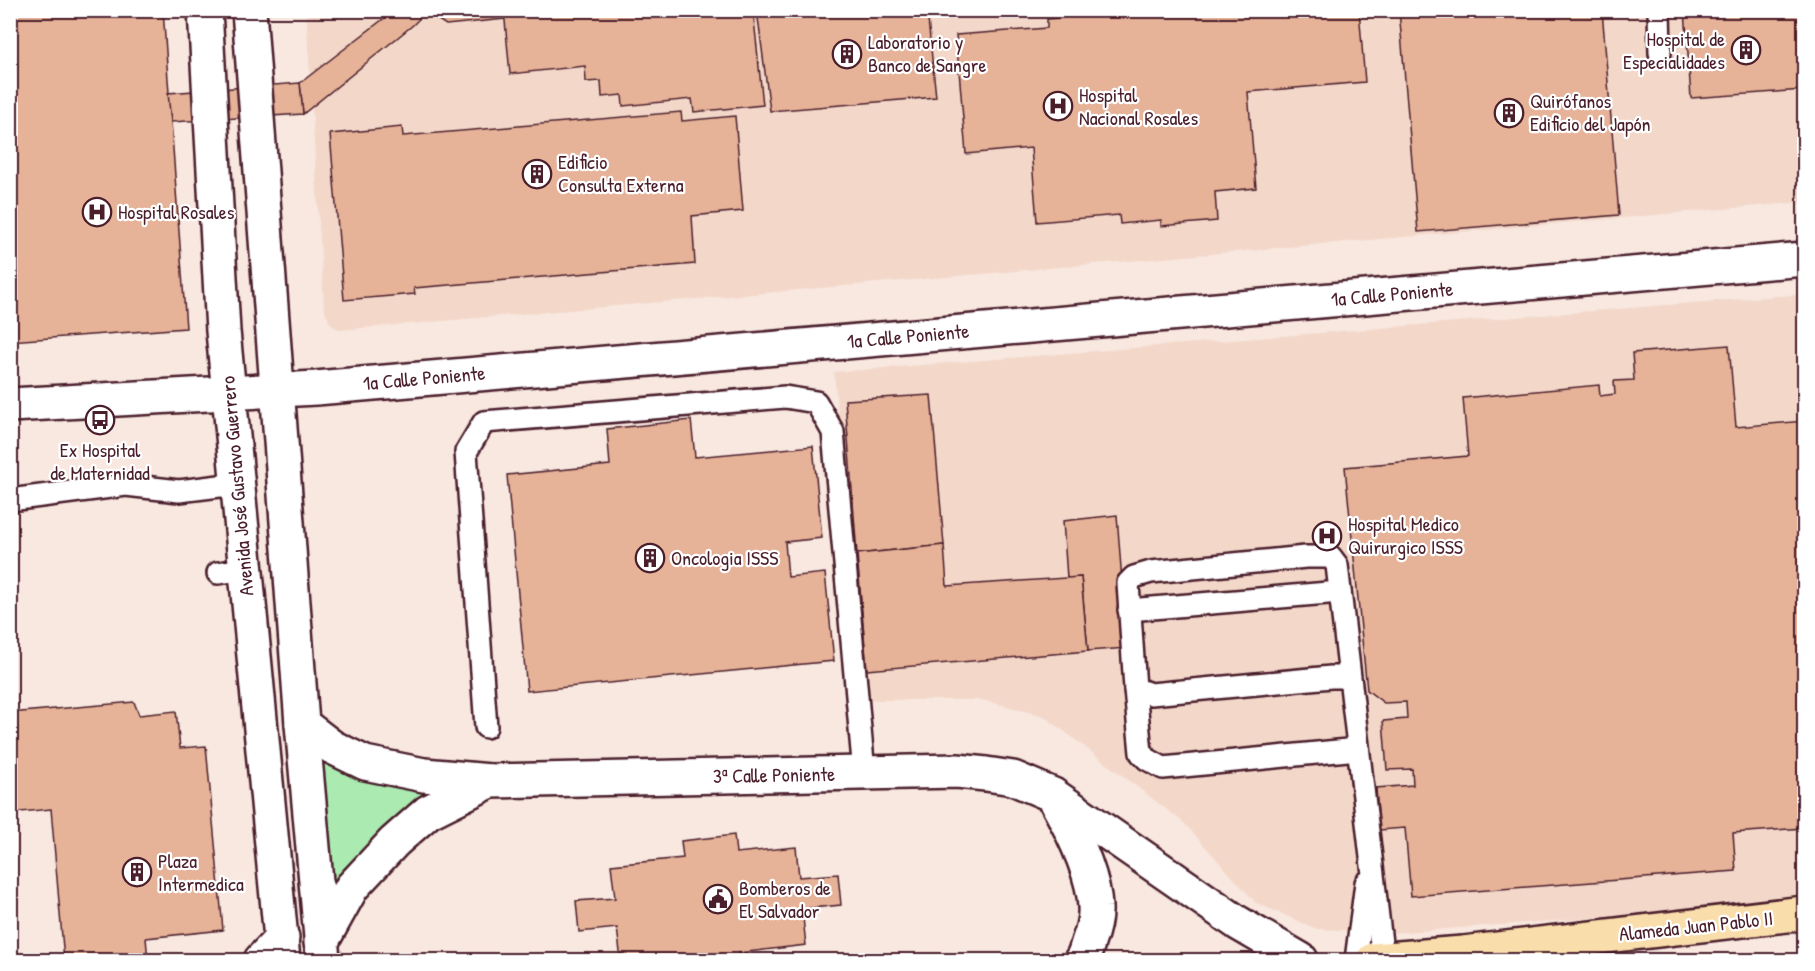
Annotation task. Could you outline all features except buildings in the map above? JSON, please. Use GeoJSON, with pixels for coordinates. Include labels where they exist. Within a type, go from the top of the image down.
{"type":"FeatureCollection","features":[{"type":"Feature","properties":{"kind":"main road","name":"Alameda Juan Pablo II"},"geometry":{"type":"LineString","coordinates":[[1371,960],[1463,953],[1804,914]]}},
{"type":"Feature","properties":{"kind":"main road"},"geometry":{"type":"LineString","coordinates":[[1559,960],[1804,937]]}},
{"type":"Feature","properties":{"kind":"street","name":"Avenida José Gustavo Guerrero"},"geometry":{"type":"LineString","coordinates":[[205,10],[223,331],[237,484],[231,571],[275,953]]}},
{"type":"Feature","properties":{"kind":"street"},"geometry":{"type":"LineString","coordinates":[[249,10],[302,724],[322,952]]}},
{"type":"Feature","properties":{"kind":"street","name":"1a Calle Poniente"},"geometry":{"type":"LineString","coordinates":[[10,405],[278,391],[1804,259]]}},
{"type":"Feature","properties":{"kind":"street","name":"3ª Calle Poniente"},"geometry":{"type":"LineString","coordinates":[[302,724],[332,747],[365,763],[424,775],[490,781],[957,771],[1013,778],[1053,795],[1238,923],[1300,960]]}},
{"type":"Feature","properties":{"kind":"street","name":"3ª Calle Poniente"},"geometry":{"type":"LineString","coordinates":[[322,952],[352,887],[394,842],[428,812],[490,781]]}},
{"type":"Feature","properties":{"kind":"street"},"geometry":{"type":"LineString","coordinates":[[1053,795],[1080,850],[1094,899],[1093,931],[1081,960]]}},
{"type":"Feature","properties":{"kind":"lane"},"geometry":{"type":"LineString","coordinates":[[1659,10],[1660,53]]}},
{"type":"Feature","properties":{"kind":"lane"},"geometry":{"type":"LineString","coordinates":[[486,727],[466,452],[484,422],[785,398],[816,402],[833,432],[864,773]]}},
{"type":"Feature","properties":{"kind":"lane"},"geometry":{"type":"LineString","coordinates":[[10,500],[126,485],[179,491],[237,484]]}},
{"type":"Feature","properties":{"kind":"lane"},"geometry":{"type":"LineString","coordinates":[[1358,749],[1163,768],[1147,759],[1141,753],[1128,583],[1134,577],[1151,573],[1306,556],[1331,557],[1337,564],[1371,850],[1371,960]]}},
{"type":"Feature","properties":{"kind":"lane"},"geometry":{"type":"LineString","coordinates":[[1129,610],[1340,592]]}},
{"type":"Feature","properties":{"kind":"lane"},"geometry":{"type":"LineString","coordinates":[[1135,689],[1151,694],[1350,677]]}},
{"type":"Feature","properties":{"kind":"shaded area","name":"Hospital Nacional Rosales"},"geometry":{"type":"Polygon","coordinates":[[[306,11],[1804,11],[1804,202],[341,330],[330,323],[324,308],[306,11]]]}},
{"type":"Feature","properties":{"kind":"shaded area","name":"Hospital Medico Quirurgico ISSS"},"geometry":{"type":"Polygon","coordinates":[[[1804,294],[1804,902],[1393,933],[1317,929],[1256,903],[1183,822],[1044,716],[982,700],[864,700],[834,372],[1804,294]]]}},
{"type":"Feature","properties":{"kind":"green space"},"geometry":{"type":"Polygon","coordinates":[[[320,753],[365,780],[438,789],[403,813],[344,869],[338,880],[332,882],[320,753]]]}},
{"type":"Feature","properties":{"kind":"place","name":"Hospital de Especialidades"},"geometry":{"type":"Point","coordinates":[1746,50]}},
{"type":"Feature","properties":{"kind":"place","name":"Laboratorio y Banco de Sangre"},"geometry":{"type":"Point","coordinates":[847,54]}},
{"type":"Feature","properties":{"kind":"place","name":"Hospital Nacional Rosales"},"geometry":{"type":"Point","coordinates":[1058,106]}},
{"type":"Feature","properties":{"kind":"place","name":"Quirófanos Edificio del Japón"},"geometry":{"type":"Point","coordinates":[1509,113]}},
{"type":"Feature","properties":{"kind":"place","name":"Edificio Consulta Externa"},"geometry":{"type":"Point","coordinates":[537,174]}},
{"type":"Feature","properties":{"kind":"place","name":"Hospital Rosales"},"geometry":{"type":"Point","coordinates":[97,212]}},
{"type":"Feature","properties":{"kind":"place","name":"Ex Hospital de Maternidad"},"geometry":{"type":"Point","coordinates":[100,420]}},
{"type":"Feature","properties":{"kind":"place","name":"Hospital Medico Quirurgico ISSS"},"geometry":{"type":"Point","coordinates":[1327,536]}},
{"type":"Feature","properties":{"kind":"place","name":"Oncologia ISSS"},"geometry":{"type":"Point","coordinates":[650,558]}},
{"type":"Feature","properties":{"kind":"place","name":"Plaza Intermedica"},"geometry":{"type":"Point","coordinates":[137,872]}},
{"type":"Feature","properties":{"kind":"place","name":"Bomberos de El Salvador"},"geometry":{"type":"Point","coordinates":[718,899]}}]}
